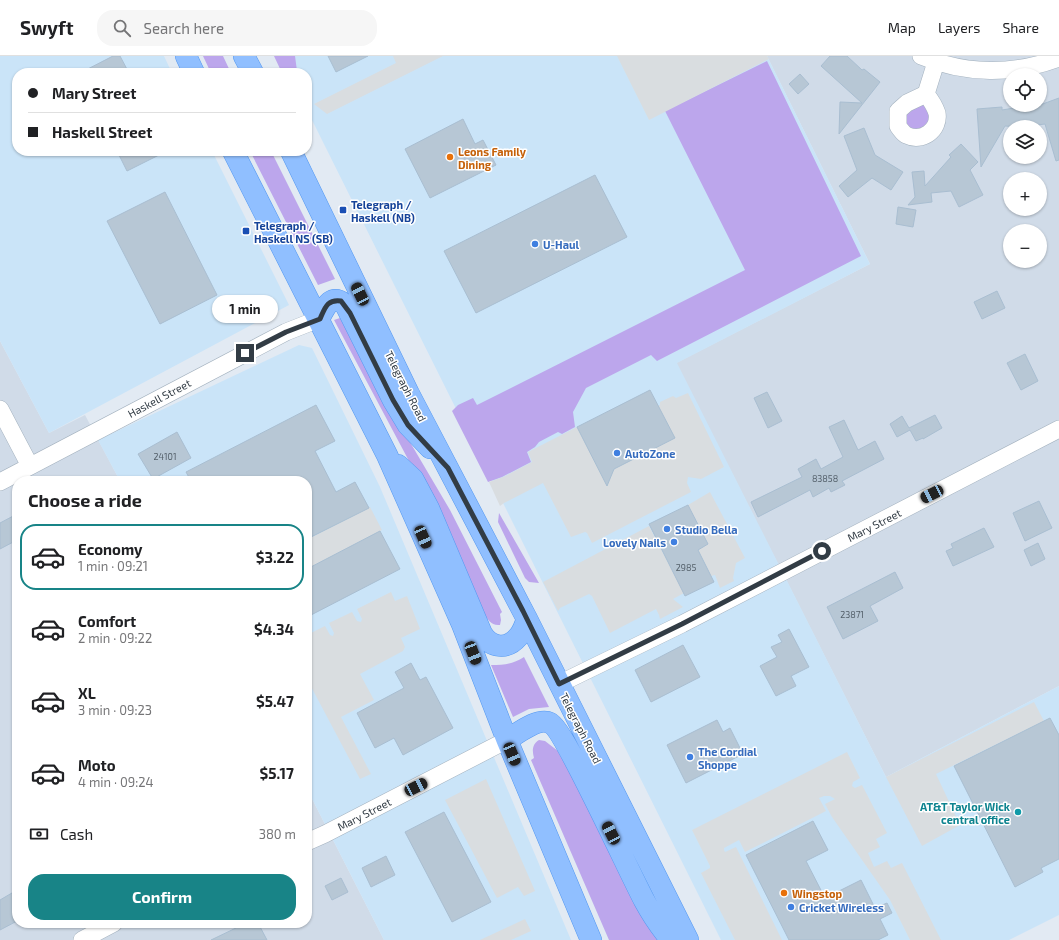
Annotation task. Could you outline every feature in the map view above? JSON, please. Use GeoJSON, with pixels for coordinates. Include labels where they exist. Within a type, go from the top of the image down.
{"type":"FeatureCollection","features":[{"type":"Feature","properties":{"kind":"main road"},"geometry":{"type":"LineString","coordinates":[[186,56],[192,68]]}},
{"type":"Feature","properties":{"kind":"main road"},"geometry":{"type":"LineString","coordinates":[[244,56],[250,68]]}},
{"type":"Feature","properties":{"kind":"main road"},"geometry":{"type":"LineString","coordinates":[[235,156],[294,274],[320,319],[387,454],[462,624],[507,740],[591,940]]}},
{"type":"Feature","properties":{"kind":"main road","name":"Telegraph Road"},"geometry":{"type":"LineString","coordinates":[[293,156],[409,394],[527,620],[688,940]]}},
{"type":"Feature","properties":{"kind":"main road"},"geometry":{"type":"LineString","coordinates":[[320,319],[326,306],[330,302],[336,300],[341,301],[346,306],[393,400],[408,425],[448,468]]}},
{"type":"Feature","properties":{"kind":"main road"},"geometry":{"type":"LineString","coordinates":[[387,454],[413,479],[426,503],[482,634],[486,640],[493,645],[501,646],[512,642],[519,637],[527,620]]}},
{"type":"Feature","properties":{"kind":"main road"},"geometry":{"type":"LineString","coordinates":[[507,740],[530,726],[540,722],[549,722],[557,728],[644,900],[659,926],[672,940]]}},
{"type":"Feature","properties":{"kind":"street"},"geometry":{"type":"LineString","coordinates":[[926,94],[929,59],[963,69],[992,71],[1015,70],[1044,64],[1059,58]]}},
{"type":"Feature","properties":{"kind":"street","name":"Haskell Street"},"geometry":{"type":"LineString","coordinates":[[0,482],[286,332],[320,319]]}},
{"type":"Feature","properties":{"kind":"street"},"geometry":{"type":"LineString","coordinates":[[0,409],[30,466]]}},
{"type":"Feature","properties":{"kind":"street","name":"Mary Street"},"geometry":{"type":"LineString","coordinates":[[559,684],[682,624],[1059,429]]}},
{"type":"Feature","properties":{"kind":"street","name":"Mary Street"},"geometry":{"type":"LineString","coordinates":[[312,839],[507,740]]}},
{"type":"Feature","properties":{"kind":"street"},"geometry":{"type":"LineString","coordinates":[[82,940],[105,928]]}},
{"type":"Feature","properties":{"kind":"shaded area"},"geometry":{"type":"Polygon","coordinates":[[[0,56],[164,56],[170,68],[12,68],[12,156],[214,156],[289,305],[49,433],[0,341],[0,56]]]}},
{"type":"Feature","properties":{"kind":"shaded area"},"geometry":{"type":"Polygon","coordinates":[[[203,56],[223,56],[229,68],[209,68],[203,56]]]}},
{"type":"Feature","properties":{"kind":"shaded area"},"geometry":{"type":"Polygon","coordinates":[[[274,56],[295,56],[297,68],[280,68],[274,56]]]}},
{"type":"Feature","properties":{"kind":"shaded area"},"geometry":{"type":"Polygon","coordinates":[[[280,56],[767,56],[870,264],[677,363],[886,777],[1059,686],[1059,915],[1009,940],[721,940],[312,120],[312,68],[286,68],[280,56]]]}},
{"type":"Feature","properties":{"kind":"shaded area"},"geometry":{"type":"Polygon","coordinates":[[[393,56],[443,56],[327,114],[314,104],[396,63],[393,56]]]}},
{"type":"Feature","properties":{"kind":"shaded area"},"geometry":{"type":"Polygon","coordinates":[[[617,56],[767,56],[769,59],[649,120],[617,56]]]}},
{"type":"Feature","properties":{"kind":"shaded area"},"geometry":{"type":"Polygon","coordinates":[[[767,56],[1059,56],[1059,686],[886,777],[676,363],[870,264],[767,56]]]}},
{"type":"Feature","properties":{"kind":"shaded area"},"geometry":{"type":"Polygon","coordinates":[[[767,61],[861,256],[657,361],[651,355],[586,388],[573,412],[575,427],[562,434],[558,432],[539,442],[535,447],[527,452],[531,462],[502,477],[488,482],[452,411],[458,405],[473,398],[477,405],[745,270],[665,111],[767,61]]]}},
{"type":"Feature","properties":{"kind":"shaded area"},"geometry":{"type":"Polygon","coordinates":[[[921,101],[927,107],[931,122],[913,133],[904,123],[907,110],[921,101]]]}},
{"type":"Feature","properties":{"kind":"shaded area"},"geometry":{"type":"Polygon","coordinates":[[[253,156],[274,156],[335,279],[318,285],[253,156]]]}},
{"type":"Feature","properties":{"kind":"shaded area"},"geometry":{"type":"Polygon","coordinates":[[[340,318],[394,415],[450,510],[502,612],[500,614],[500,625],[492,623],[483,613],[434,508],[334,320],[340,318]]]}},
{"type":"Feature","properties":{"kind":"shaded area"},"geometry":{"type":"Polygon","coordinates":[[[0,341],[49,433],[85,415],[117,476],[12,476],[12,928],[312,928],[312,799],[384,940],[0,940],[0,341]]]}},
{"type":"Feature","properties":{"kind":"shaded area"},"geometry":{"type":"Polygon","coordinates":[[[299,345],[312,348],[380,487],[571,940],[384,940],[312,799],[312,476],[117,476],[98,440],[299,345]]]}},
{"type":"Feature","properties":{"kind":"shaded area"},"geometry":{"type":"Polygon","coordinates":[[[688,393],[724,467],[701,479],[688,477],[687,483],[691,492],[592,543],[585,532],[571,537],[543,483],[500,506],[489,482],[503,477],[532,462],[528,452],[577,427],[607,486],[614,469],[674,438],[658,406],[660,405],[660,402],[673,396],[676,398],[688,393]]]}},
{"type":"Feature","properties":{"kind":"shaded area"},"geometry":{"type":"Polygon","coordinates":[[[710,492],[745,558],[736,563],[733,578],[734,581],[720,588],[715,575],[711,576],[698,550],[708,544],[688,505],[710,492]]]}},
{"type":"Feature","properties":{"kind":"shaded area"},"geometry":{"type":"Polygon","coordinates":[[[370,507],[382,530],[312,566],[312,537],[370,507]]]}},
{"type":"Feature","properties":{"kind":"shaded area"},"geometry":{"type":"Polygon","coordinates":[[[499,513],[539,583],[529,582],[525,578],[498,522],[499,513]]]}},
{"type":"Feature","properties":{"kind":"shaded area"},"geometry":{"type":"Polygon","coordinates":[[[649,526],[684,593],[673,599],[683,607],[660,619],[656,609],[610,633],[592,596],[589,594],[560,608],[558,611],[543,582],[649,526]]]}},
{"type":"Feature","properties":{"kind":"shaded area"},"geometry":{"type":"Polygon","coordinates":[[[391,592],[395,601],[407,596],[420,629],[401,638],[405,647],[403,651],[360,674],[374,700],[341,717],[371,774],[360,779],[312,688],[312,632],[325,626],[330,635],[333,636],[334,633],[329,623],[352,612],[357,621],[361,622],[362,619],[357,609],[391,592]]]}},
{"type":"Feature","properties":{"kind":"shaded area"},"geometry":{"type":"Polygon","coordinates":[[[524,657],[549,707],[529,709],[513,717],[491,665],[508,664],[524,657]]]}},
{"type":"Feature","properties":{"kind":"shaded area"},"geometry":{"type":"Polygon","coordinates":[[[1034,702],[1044,721],[936,774],[960,825],[922,846],[886,777],[1034,702]]]}},
{"type":"Feature","properties":{"kind":"shaded area"},"geometry":{"type":"Polygon","coordinates":[[[539,740],[545,741],[558,751],[660,940],[609,940],[531,760],[534,758],[534,746],[539,740]]]}},
{"type":"Feature","properties":{"kind":"shaded area"},"geometry":{"type":"Polygon","coordinates":[[[847,752],[860,778],[853,782],[852,786],[855,788],[862,785],[887,833],[876,839],[880,847],[868,853],[874,867],[887,861],[891,868],[902,863],[941,940],[910,940],[890,900],[832,817],[825,804],[835,799],[830,796],[824,796],[819,798],[826,811],[745,852],[739,840],[724,848],[725,852],[736,847],[782,940],[735,940],[701,873],[710,868],[710,866],[692,830],[847,752]]]}},
{"type":"Feature","properties":{"kind":"shaded area"},"geometry":{"type":"Polygon","coordinates":[[[486,779],[535,891],[524,896],[518,887],[497,898],[445,800],[486,779]]]}},
{"type":"Feature","properties":{"kind":"shaded area"},"geometry":{"type":"Polygon","coordinates":[[[525,919],[531,931],[511,940],[480,940],[525,919]]]}},
{"type":"Feature","properties":{"kind":"building"},"geometry":{"type":"Polygon","coordinates":[[[113,56],[120,56],[126,68],[90,68],[113,56]]]}},
{"type":"Feature","properties":{"kind":"building"},"geometry":{"type":"Polygon","coordinates":[[[328,56],[368,56],[336,72],[328,56]]]}},
{"type":"Feature","properties":{"kind":"building"},"geometry":{"type":"Polygon","coordinates":[[[830,56],[847,56],[862,70],[864,69],[880,82],[839,134],[840,102],[862,103],[821,66],[830,56]]]}},
{"type":"Feature","properties":{"kind":"building"},"geometry":{"type":"Polygon","coordinates":[[[800,74],[809,84],[798,94],[789,84],[800,74]]]}},
{"type":"Feature","properties":{"kind":"building"},"geometry":{"type":"Polygon","coordinates":[[[1059,98],[1059,160],[1056,161],[1047,131],[1047,120],[1003,120],[1003,129],[981,167],[977,109],[1002,107],[1003,112],[1047,112],[1047,102],[1059,98]]]}},
{"type":"Feature","properties":{"kind":"building","name":"Leons Family Dining"},"geometry":{"type":"Polygon","coordinates":[[[463,119],[475,144],[483,140],[496,165],[430,198],[405,149],[463,119]]]}},
{"type":"Feature","properties":{"kind":"building"},"geometry":{"type":"Polygon","coordinates":[[[864,128],[875,155],[903,172],[891,190],[872,178],[848,197],[839,186],[857,170],[844,136],[864,128]]]}},
{"type":"Feature","properties":{"kind":"building"},"geometry":{"type":"Polygon","coordinates":[[[961,144],[978,162],[970,170],[983,195],[959,207],[951,191],[931,193],[932,202],[908,205],[915,197],[912,172],[924,171],[925,186],[951,157],[949,155],[961,144]]]}},
{"type":"Feature","properties":{"kind":"building"},"geometry":{"type":"Polygon","coordinates":[[[120,156],[157,156],[127,171],[120,156]]]}},
{"type":"Feature","properties":{"kind":"building","name":"U-Haul"},"geometry":{"type":"Polygon","coordinates":[[[595,175],[627,237],[476,313],[444,251],[595,175]]]}},
{"type":"Feature","properties":{"kind":"building"},"geometry":{"type":"Polygon","coordinates":[[[165,192],[217,295],[160,324],[107,221],[165,192]]]}},
{"type":"Feature","properties":{"kind":"building"},"geometry":{"type":"Polygon","coordinates":[[[898,207],[916,210],[913,227],[896,224],[898,207]]]}},
{"type":"Feature","properties":{"kind":"building"},"geometry":{"type":"Polygon","coordinates":[[[997,291],[1005,308],[982,319],[974,302],[997,291]]]}},
{"type":"Feature","properties":{"kind":"building"},"geometry":{"type":"Polygon","coordinates":[[[1025,354],[1038,381],[1021,390],[1007,363],[1025,354]]]}},
{"type":"Feature","properties":{"kind":"building","name":"AutoZone"},"geometry":{"type":"Polygon","coordinates":[[[650,390],[675,438],[614,469],[607,486],[577,427],[650,390]]]}},
{"type":"Feature","properties":{"kind":"building"},"geometry":{"type":"Polygon","coordinates":[[[767,392],[782,421],[768,428],[754,398],[767,392]]]}},
{"type":"Feature","properties":{"kind":"building"},"geometry":{"type":"Polygon","coordinates":[[[316,405],[335,441],[315,451],[336,492],[355,482],[369,508],[312,536],[312,476],[188,476],[186,472],[316,405]]]}},
{"type":"Feature","properties":{"kind":"building"},"geometry":{"type":"Polygon","coordinates":[[[935,415],[942,428],[923,439],[916,441],[910,430],[897,437],[890,424],[902,416],[909,428],[935,415]]]}},
{"type":"Feature","properties":{"kind":"building"},"geometry":{"type":"Polygon","coordinates":[[[844,420],[858,450],[875,441],[884,459],[842,481],[845,485],[831,492],[829,488],[813,497],[810,490],[758,517],[751,502],[802,477],[798,469],[816,459],[821,469],[843,457],[829,427],[844,420]]]}},
{"type":"Feature","properties":{"kind":"building"},"geometry":{"type":"Polygon","coordinates":[[[177,432],[191,458],[158,476],[151,476],[138,454],[177,432]]]}},
{"type":"Feature","properties":{"kind":"building"},"geometry":{"type":"Polygon","coordinates":[[[1039,501],[1052,528],[1025,541],[1013,513],[1039,501]]]}},
{"type":"Feature","properties":{"kind":"building"},"geometry":{"type":"Polygon","coordinates":[[[688,505],[708,544],[698,550],[714,582],[685,596],[649,524],[688,505]]]}},
{"type":"Feature","properties":{"kind":"building"},"geometry":{"type":"Polygon","coordinates":[[[12,517],[12,543],[0,549],[0,523],[12,517]]]}},
{"type":"Feature","properties":{"kind":"building"},"geometry":{"type":"Polygon","coordinates":[[[984,528],[994,547],[953,566],[946,551],[953,548],[951,544],[984,528]]]}},
{"type":"Feature","properties":{"kind":"building"},"geometry":{"type":"Polygon","coordinates":[[[380,531],[400,569],[312,614],[312,566],[380,531]]]}},
{"type":"Feature","properties":{"kind":"building"},"geometry":{"type":"Polygon","coordinates":[[[1038,543],[1045,559],[1031,566],[1024,550],[1038,543]]]}},
{"type":"Feature","properties":{"kind":"building"},"geometry":{"type":"Polygon","coordinates":[[[895,572],[903,588],[870,606],[878,621],[843,639],[827,607],[895,572]]]}},
{"type":"Feature","properties":{"kind":"building"},"geometry":{"type":"Polygon","coordinates":[[[789,629],[809,667],[791,676],[796,686],[776,696],[760,666],[777,657],[771,647],[782,642],[778,635],[789,629]]]}},
{"type":"Feature","properties":{"kind":"building"},"geometry":{"type":"Polygon","coordinates":[[[683,645],[700,677],[651,702],[635,670],[683,645]]]}},
{"type":"Feature","properties":{"kind":"building"},"geometry":{"type":"Polygon","coordinates":[[[411,663],[420,680],[426,677],[453,728],[403,755],[394,738],[375,748],[357,713],[404,688],[395,672],[411,663]]]}},
{"type":"Feature","properties":{"kind":"building","name":"AT&T Taylor Wick central office"},"geometry":{"type":"Polygon","coordinates":[[[1050,718],[1059,735],[1059,859],[1041,868],[1043,872],[1015,887],[954,766],[1050,718]]]}},
{"type":"Feature","properties":{"kind":"building"},"geometry":{"type":"Polygon","coordinates":[[[717,720],[723,732],[730,728],[743,754],[686,783],[667,745],[717,720]]]}},
{"type":"Feature","properties":{"kind":"building"},"geometry":{"type":"Polygon","coordinates":[[[444,812],[491,902],[452,922],[405,832],[444,812]]]}},
{"type":"Feature","properties":{"kind":"building"},"geometry":{"type":"Polygon","coordinates":[[[813,821],[828,850],[806,861],[825,898],[861,880],[875,908],[887,903],[892,913],[880,919],[888,935],[878,940],[789,940],[746,855],[813,821]]]}},
{"type":"Feature","properties":{"kind":"building"},"geometry":{"type":"Polygon","coordinates":[[[386,856],[395,875],[371,887],[362,868],[386,856]]]}},
{"type":"Feature","properties":{"kind":"building"},"geometry":{"type":"Polygon","coordinates":[[[341,878],[348,892],[332,900],[325,886],[341,878]]]}},
{"type":"Feature","properties":{"kind":"building"},"geometry":{"type":"Polygon","coordinates":[[[12,893],[12,924],[0,930],[0,900],[12,893]]]}},
{"type":"Feature","properties":{"kind":"building"},"geometry":{"type":"Polygon","coordinates":[[[236,928],[261,928],[267,940],[211,940],[236,928]]]}},
{"type":"Feature","properties":{"kind":"place","name":"Leons Family Dining"},"geometry":{"type":"Point","coordinates":[450,157]}},
{"type":"Feature","properties":{"kind":"place","name":"Telegraph / Haskell (NB)"},"geometry":{"type":"Point","coordinates":[343,210]}},
{"type":"Feature","properties":{"kind":"place","name":"Telegraph / Haskell NS (SB)"},"geometry":{"type":"Point","coordinates":[246,231]}},
{"type":"Feature","properties":{"kind":"place","name":"U-Haul"},"geometry":{"type":"Point","coordinates":[535,244]}},
{"type":"Feature","properties":{"kind":"place","name":"AutoZone"},"geometry":{"type":"Point","coordinates":[617,453]}},
{"type":"Feature","properties":{"kind":"place","name":"Studio Bella"},"geometry":{"type":"Point","coordinates":[667,529]}},
{"type":"Feature","properties":{"kind":"place","name":"Lovely Nails"},"geometry":{"type":"Point","coordinates":[674,542]}},
{"type":"Feature","properties":{"kind":"place","name":"The Cordial Shoppe"},"geometry":{"type":"Point","coordinates":[690,757]}},
{"type":"Feature","properties":{"kind":"place","name":"AT&T Taylor Wick central office"},"geometry":{"type":"Point","coordinates":[1018,812]}},
{"type":"Feature","properties":{"kind":"place","name":"Wingstop"},"geometry":{"type":"Point","coordinates":[784,893]}},
{"type":"Feature","properties":{"kind":"place","name":"Cricket Wireless"},"geometry":{"type":"Point","coordinates":[791,907]}},
{"type":"Feature","properties":{"kind":"route"},"geometry":{"type":"LineString","coordinates":[[245,353],[286,332],[320,319],[326,306],[330,302],[336,300],[341,301],[346,306],[393,400],[408,425],[448,468],[523,611],[559,684],[682,624],[822,551]]}}]}
